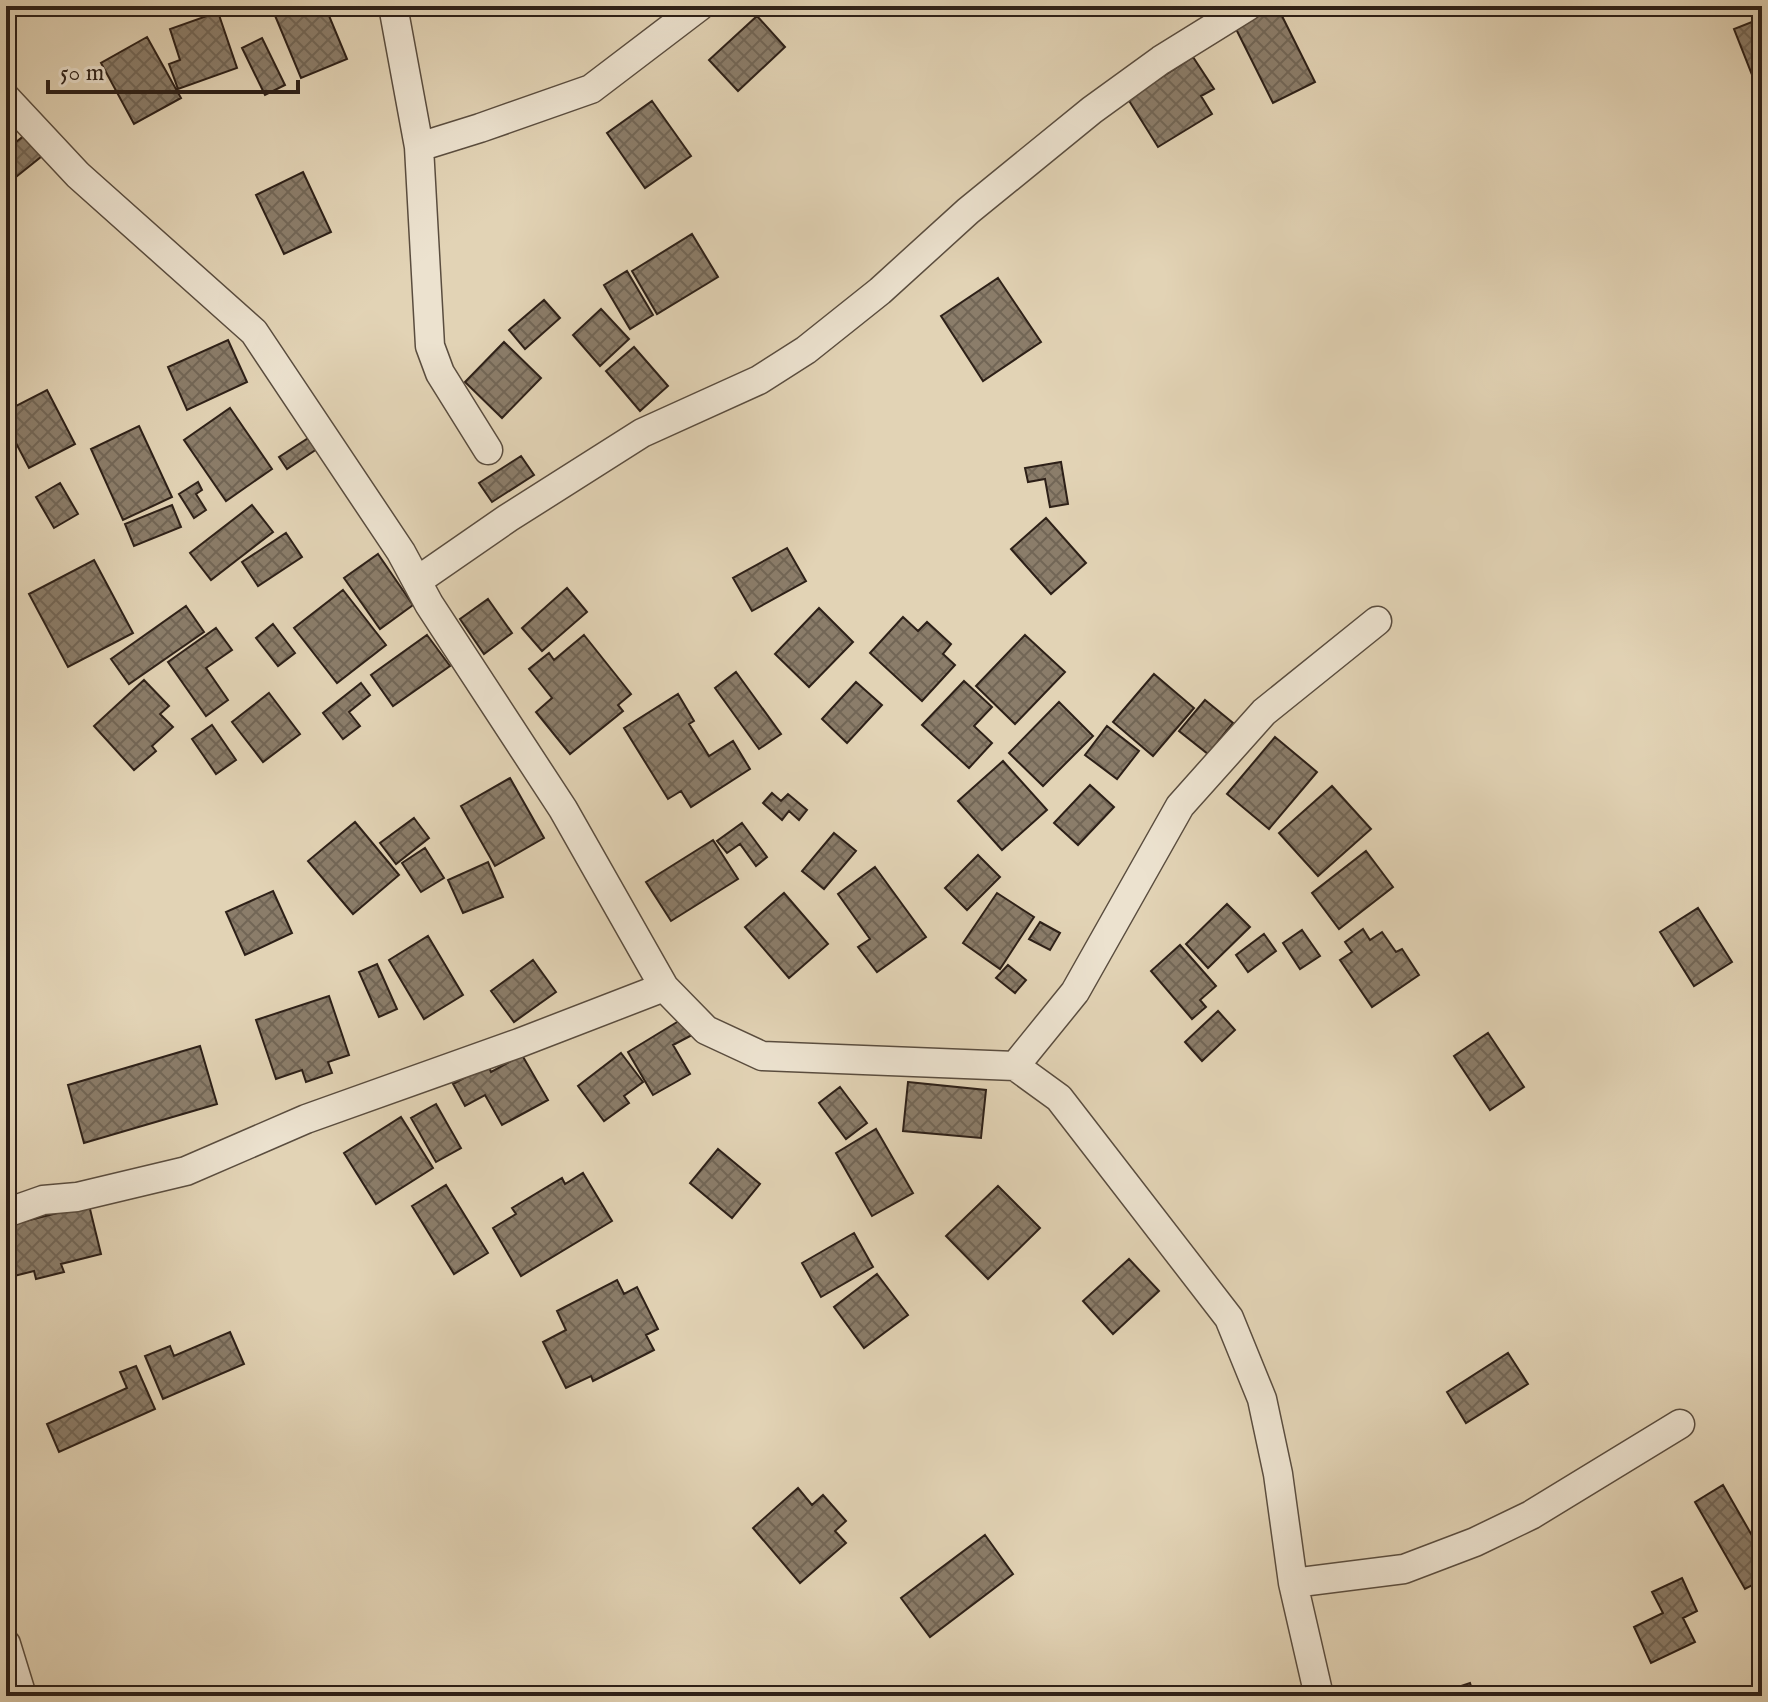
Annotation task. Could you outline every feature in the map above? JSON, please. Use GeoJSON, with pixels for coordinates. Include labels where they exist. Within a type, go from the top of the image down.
{"type":"FeatureCollection","features":[{"type":"Feature","properties":{"kind":"street"},"geometry":{"type":"LineString","coordinates":[[393,6],[419,147],[430,346],[440,373],[488,450]]}},
{"type":"Feature","properties":{"kind":"street"},"geometry":{"type":"LineString","coordinates":[[419,147],[591,89],[700,6]]}},
{"type":"Feature","properties":{"kind":"street"},"geometry":{"type":"LineString","coordinates":[[417,581],[508,518],[642,433],[759,380],[806,350],[1092,110],[1161,60],[1248,6]]}},
{"type":"Feature","properties":{"kind":"street"},"geometry":{"type":"LineString","coordinates":[[6,98],[78,175],[254,332],[401,552],[429,604],[563,809],[664,987],[706,1030],[762,1056],[1015,1066],[1059,1098],[1229,1318],[1262,1399],[1278,1474],[1293,1583],[1319,1696]]}},
{"type":"Feature","properties":{"kind":"street"},"geometry":{"type":"LineString","coordinates":[[1015,1066],[1075,992],[1180,806],[1264,712],[1377,621]]}},
{"type":"Feature","properties":{"kind":"street"},"geometry":{"type":"LineString","coordinates":[[6,1213],[43,1200],[77,1197],[186,1171],[306,1119],[664,987]]}},
{"type":"Feature","properties":{"kind":"street"},"geometry":{"type":"LineString","coordinates":[[1293,1583],[1404,1569],[1475,1542],[1531,1515],[1680,1424]]}},
{"type":"Feature","properties":{"kind":"street"},"geometry":{"type":"LineString","coordinates":[[6,1644],[22,1696]]}},
{"type":"Feature","properties":{"kind":"building"},"geometry":{"type":"Polygon","coordinates":[[[271,6],[325,6],[347,59],[301,78],[271,6]]]}},
{"type":"Feature","properties":{"kind":"building"},"geometry":{"type":"Polygon","coordinates":[[[1277,6],[1315,82],[1273,103],[1235,27],[1277,6]]]}},
{"type":"Feature","properties":{"kind":"building"},"geometry":{"type":"Polygon","coordinates":[[[218,12],[237,68],[178,89],[169,64],[180,60],[170,29],[218,12]]]}},
{"type":"Feature","properties":{"kind":"building"},"geometry":{"type":"Polygon","coordinates":[[[757,16],[785,47],[738,91],[709,60],[757,16]]]}},
{"type":"Feature","properties":{"kind":"building"},"geometry":{"type":"Polygon","coordinates":[[[1762,18],[1762,94],[1760,95],[1734,29],[1762,18]]]}},
{"type":"Feature","properties":{"kind":"building"},"geometry":{"type":"Polygon","coordinates":[[[147,37],[181,98],[134,124],[101,63],[147,37]]]}},
{"type":"Feature","properties":{"kind":"building"},"geometry":{"type":"Polygon","coordinates":[[[262,38],[285,85],[265,95],[242,48],[262,38]]]}},
{"type":"Feature","properties":{"kind":"building"},"geometry":{"type":"Polygon","coordinates":[[[1193,57],[1214,89],[1201,96],[1212,114],[1158,147],[1128,99],[1193,57]]]}},
{"type":"Feature","properties":{"kind":"building"},"geometry":{"type":"Polygon","coordinates":[[[652,101],[691,156],[645,188],[607,133],[652,101]]]}},
{"type":"Feature","properties":{"kind":"building"},"geometry":{"type":"Polygon","coordinates":[[[25,135],[42,156],[6,185],[6,150],[25,135]]]}},
{"type":"Feature","properties":{"kind":"building"},"geometry":{"type":"Polygon","coordinates":[[[303,172],[331,232],[284,254],[256,195],[303,172]]]}},
{"type":"Feature","properties":{"kind":"building"},"geometry":{"type":"Polygon","coordinates":[[[692,234],[718,277],[657,314],[632,271],[692,234]]]}},
{"type":"Feature","properties":{"kind":"building"},"geometry":{"type":"Polygon","coordinates":[[[627,271],[653,315],[630,329],[604,285],[627,271]]]}},
{"type":"Feature","properties":{"kind":"building"},"geometry":{"type":"Polygon","coordinates":[[[998,278],[1041,342],[983,381],[941,316],[998,278]]]}},
{"type":"Feature","properties":{"kind":"building"},"geometry":{"type":"Polygon","coordinates":[[[544,300],[560,318],[525,349],[509,330],[544,300]]]}},
{"type":"Feature","properties":{"kind":"building"},"geometry":{"type":"Polygon","coordinates":[[[601,309],[629,339],[600,366],[573,335],[601,309]]]}},
{"type":"Feature","properties":{"kind":"building"},"geometry":{"type":"Polygon","coordinates":[[[228,340],[247,382],[187,410],[168,367],[228,340]]]}},
{"type":"Feature","properties":{"kind":"building"},"geometry":{"type":"Polygon","coordinates":[[[504,342],[541,378],[502,418],[465,382],[504,342]]]}},
{"type":"Feature","properties":{"kind":"building"},"geometry":{"type":"Polygon","coordinates":[[[634,347],[668,386],[640,411],[606,371],[634,347]]]}},
{"type":"Feature","properties":{"kind":"building"},"geometry":{"type":"Polygon","coordinates":[[[47,390],[75,444],[29,468],[6,424],[6,411],[47,390]]]}},
{"type":"Feature","properties":{"kind":"building"},"geometry":{"type":"Polygon","coordinates":[[[230,408],[272,469],[226,501],[184,440],[230,408]]]}},
{"type":"Feature","properties":{"kind":"building"},"geometry":{"type":"Polygon","coordinates":[[[139,426],[172,497],[123,520],[91,449],[139,426]]]}},
{"type":"Feature","properties":{"kind":"building"},"geometry":{"type":"Polygon","coordinates":[[[310,437],[317,449],[287,469],[279,457],[310,437]]]}},
{"type":"Feature","properties":{"kind":"building"},"geometry":{"type":"Polygon","coordinates":[[[521,456],[534,475],[492,502],[479,483],[521,456]]]}},
{"type":"Feature","properties":{"kind":"building"},"geometry":{"type":"Polygon","coordinates":[[[1061,462],[1068,504],[1050,507],[1045,479],[1028,482],[1025,468],[1061,462]]]}},
{"type":"Feature","properties":{"kind":"building"},"geometry":{"type":"Polygon","coordinates":[[[198,482],[202,490],[196,494],[206,510],[194,518],[179,494],[198,482]]]}},
{"type":"Feature","properties":{"kind":"building"},"geometry":{"type":"Polygon","coordinates":[[[60,483],[78,514],[54,528],[36,497],[60,483]]]}},
{"type":"Feature","properties":{"kind":"building"},"geometry":{"type":"Polygon","coordinates":[[[172,505],[181,527],[134,546],[125,524],[172,505]]]}},
{"type":"Feature","properties":{"kind":"building"},"geometry":{"type":"Polygon","coordinates":[[[252,505],[273,532],[211,580],[190,553],[252,505]]]}},
{"type":"Feature","properties":{"kind":"building"},"geometry":{"type":"Polygon","coordinates":[[[1046,518],[1086,563],[1051,594],[1011,549],[1046,518]]]}},
{"type":"Feature","properties":{"kind":"building"},"geometry":{"type":"Polygon","coordinates":[[[286,533],[302,557],[258,586],[242,562],[286,533]]]}},
{"type":"Feature","properties":{"kind":"building"},"geometry":{"type":"Polygon","coordinates":[[[787,548],[806,581],[752,611],[733,578],[787,548]]]}},
{"type":"Feature","properties":{"kind":"building"},"geometry":{"type":"Polygon","coordinates":[[[378,554],[413,605],[380,629],[344,578],[378,554]]]}},
{"type":"Feature","properties":{"kind":"building"},"geometry":{"type":"Polygon","coordinates":[[[94,560],[133,633],[68,667],[29,594],[94,560]]]}},
{"type":"Feature","properties":{"kind":"building"},"geometry":{"type":"Polygon","coordinates":[[[567,588],[587,612],[542,651],[522,628],[567,588]]]}},
{"type":"Feature","properties":{"kind":"building"},"geometry":{"type":"Polygon","coordinates":[[[343,590],[386,645],[337,683],[294,628],[343,590]]]}},
{"type":"Feature","properties":{"kind":"building"},"geometry":{"type":"Polygon","coordinates":[[[488,599],[512,633],[484,654],[460,619],[488,599]]]}},
{"type":"Feature","properties":{"kind":"building"},"geometry":{"type":"Polygon","coordinates":[[[186,606],[204,632],[129,684],[111,659],[186,606]]]}},
{"type":"Feature","properties":{"kind":"building"},"geometry":{"type":"Polygon","coordinates":[[[819,608],[853,642],[809,687],[775,654],[819,608]]]}},
{"type":"Feature","properties":{"kind":"building"},"geometry":{"type":"Polygon","coordinates":[[[903,617],[918,631],[927,622],[951,644],[943,654],[955,665],[922,701],[870,653],[903,617]]]}},
{"type":"Feature","properties":{"kind":"building"},"geometry":{"type":"Polygon","coordinates":[[[273,624],[295,653],[278,666],[256,638],[273,624]]]}},
{"type":"Feature","properties":{"kind":"building"},"geometry":{"type":"Polygon","coordinates":[[[216,628],[232,650],[206,668],[228,700],[206,716],[168,662],[216,628]]]}},
{"type":"Feature","properties":{"kind":"building"},"geometry":{"type":"Polygon","coordinates":[[[427,635],[450,666],[393,706],[371,675],[427,635]]]}},
{"type":"Feature","properties":{"kind":"building"},"geometry":{"type":"Polygon","coordinates":[[[584,635],[631,694],[618,705],[623,711],[570,754],[536,712],[552,698],[529,669],[549,653],[554,660],[584,635]]]}},
{"type":"Feature","properties":{"kind":"building"},"geometry":{"type":"Polygon","coordinates":[[[1025,635],[1065,672],[1015,724],[976,686],[1025,635]]]}},
{"type":"Feature","properties":{"kind":"building"},"geometry":{"type":"Polygon","coordinates":[[[736,672],[781,734],[759,749],[715,688],[736,672]]]}},
{"type":"Feature","properties":{"kind":"building"},"geometry":{"type":"Polygon","coordinates":[[[1154,674],[1194,708],[1153,756],[1113,722],[1154,674]]]}},
{"type":"Feature","properties":{"kind":"building"},"geometry":{"type":"Polygon","coordinates":[[[144,680],[169,706],[160,714],[173,727],[152,746],[156,751],[134,770],[94,726],[144,680]]]}},
{"type":"Feature","properties":{"kind":"building"},"geometry":{"type":"Polygon","coordinates":[[[964,681],[992,707],[974,726],[992,743],[969,768],[922,725],[964,681]]]}},
{"type":"Feature","properties":{"kind":"building"},"geometry":{"type":"Polygon","coordinates":[[[856,682],[882,705],[847,743],[822,719],[856,682]]]}},
{"type":"Feature","properties":{"kind":"building"},"geometry":{"type":"Polygon","coordinates":[[[361,683],[370,695],[349,712],[360,726],[343,739],[323,713],[361,683]]]}},
{"type":"Feature","properties":{"kind":"building"},"geometry":{"type":"Polygon","coordinates":[[[269,693],[300,734],[263,762],[232,722],[269,693]]]}},
{"type":"Feature","properties":{"kind":"building"},"geometry":{"type":"Polygon","coordinates":[[[678,694],[694,721],[689,724],[709,756],[733,741],[750,769],[691,807],[681,791],[668,799],[624,728],[678,694]]]}},
{"type":"Feature","properties":{"kind":"building"},"geometry":{"type":"Polygon","coordinates":[[[1205,700],[1233,723],[1208,754],[1179,731],[1205,700]]]}},
{"type":"Feature","properties":{"kind":"building"},"geometry":{"type":"Polygon","coordinates":[[[1059,702],[1093,736],[1043,786],[1009,753],[1059,702]]]}},
{"type":"Feature","properties":{"kind":"building"},"geometry":{"type":"Polygon","coordinates":[[[212,725],[236,760],[216,774],[192,739],[212,725]]]}},
{"type":"Feature","properties":{"kind":"building"},"geometry":{"type":"Polygon","coordinates":[[[1107,726],[1139,751],[1117,779],[1085,755],[1107,726]]]}},
{"type":"Feature","properties":{"kind":"building"},"geometry":{"type":"Polygon","coordinates":[[[1275,737],[1317,772],[1269,829],[1227,794],[1275,737]]]}},
{"type":"Feature","properties":{"kind":"building"},"geometry":{"type":"Polygon","coordinates":[[[1003,761],[1047,810],[1002,850],[958,801],[1003,761]]]}},
{"type":"Feature","properties":{"kind":"building"},"geometry":{"type":"Polygon","coordinates":[[[510,778],[544,838],[495,866],[461,806],[510,778]]]}},
{"type":"Feature","properties":{"kind":"building"},"geometry":{"type":"Polygon","coordinates":[[[1090,785],[1114,807],[1078,845],[1054,823],[1090,785]]]}},
{"type":"Feature","properties":{"kind":"building"},"geometry":{"type":"Polygon","coordinates":[[[1332,786],[1371,829],[1318,876],[1279,833],[1332,786]]]}},
{"type":"Feature","properties":{"kind":"building"},"geometry":{"type":"Polygon","coordinates":[[[772,793],[781,801],[788,794],[807,810],[799,820],[789,811],[782,820],[763,803],[772,793]]]}},
{"type":"Feature","properties":{"kind":"building"},"geometry":{"type":"Polygon","coordinates":[[[414,818],[429,838],[396,864],[380,843],[414,818]]]}},
{"type":"Feature","properties":{"kind":"building"},"geometry":{"type":"Polygon","coordinates":[[[355,822],[399,875],[353,914],[308,861],[355,822]]]}},
{"type":"Feature","properties":{"kind":"building"},"geometry":{"type":"Polygon","coordinates":[[[742,823],[767,857],[756,866],[740,844],[727,853],[717,841],[742,823]]]}},
{"type":"Feature","properties":{"kind":"building"},"geometry":{"type":"Polygon","coordinates":[[[834,833],[856,851],[824,889],[802,871],[834,833]]]}},
{"type":"Feature","properties":{"kind":"building"},"geometry":{"type":"Polygon","coordinates":[[[713,840],[738,879],[671,921],[646,882],[713,840]]]}},
{"type":"Feature","properties":{"kind":"building"},"geometry":{"type":"Polygon","coordinates":[[[425,848],[444,878],[421,892],[402,863],[425,848]]]}},
{"type":"Feature","properties":{"kind":"building"},"geometry":{"type":"Polygon","coordinates":[[[1366,851],[1393,887],[1339,929],[1312,893],[1366,851]]]}},
{"type":"Feature","properties":{"kind":"building"},"geometry":{"type":"Polygon","coordinates":[[[978,855],[1000,877],[967,910],[945,888],[978,855]]]}},
{"type":"Feature","properties":{"kind":"building"},"geometry":{"type":"Polygon","coordinates":[[[488,862],[503,897],[463,913],[448,880],[488,862]]]}},
{"type":"Feature","properties":{"kind":"building"},"geometry":{"type":"Polygon","coordinates":[[[875,867],[926,937],[877,972],[858,947],[870,939],[838,894],[875,867]]]}},
{"type":"Feature","properties":{"kind":"building"},"geometry":{"type":"Polygon","coordinates":[[[273,891],[292,933],[245,955],[226,912],[273,891]]]}},
{"type":"Feature","properties":{"kind":"building"},"geometry":{"type":"Polygon","coordinates":[[[784,893],[828,944],[789,978],[745,927],[784,893]]]}},
{"type":"Feature","properties":{"kind":"building"},"geometry":{"type":"Polygon","coordinates":[[[997,893],[1034,917],[1000,969],[963,943],[997,893]]]}},
{"type":"Feature","properties":{"kind":"building"},"geometry":{"type":"Polygon","coordinates":[[[1227,904],[1250,927],[1208,968],[1186,944],[1227,904]]]}},
{"type":"Feature","properties":{"kind":"building"},"geometry":{"type":"Polygon","coordinates":[[[1698,908],[1732,962],[1694,986],[1660,932],[1698,908]]]}},
{"type":"Feature","properties":{"kind":"building"},"geometry":{"type":"Polygon","coordinates":[[[1040,922],[1060,933],[1050,950],[1029,939],[1040,922]]]}},
{"type":"Feature","properties":{"kind":"building"},"geometry":{"type":"Polygon","coordinates":[[[1363,929],[1370,940],[1382,932],[1396,952],[1402,949],[1419,975],[1372,1007],[1340,960],[1352,952],[1345,942],[1363,929]]]}},
{"type":"Feature","properties":{"kind":"building"},"geometry":{"type":"Polygon","coordinates":[[[1302,930],[1320,956],[1300,969],[1283,943],[1302,930]]]}},
{"type":"Feature","properties":{"kind":"building"},"geometry":{"type":"Polygon","coordinates":[[[1264,934],[1276,951],[1248,972],[1236,955],[1264,934]]]}},
{"type":"Feature","properties":{"kind":"building"},"geometry":{"type":"Polygon","coordinates":[[[428,936],[463,995],[424,1019],[389,960],[428,936]]]}},
{"type":"Feature","properties":{"kind":"building"},"geometry":{"type":"Polygon","coordinates":[[[1180,945],[1216,986],[1200,1000],[1206,1007],[1192,1019],[1151,971],[1180,945]]]}},
{"type":"Feature","properties":{"kind":"building"},"geometry":{"type":"Polygon","coordinates":[[[533,960],[556,992],[514,1022],[491,991],[533,960]]]}},
{"type":"Feature","properties":{"kind":"building"},"geometry":{"type":"Polygon","coordinates":[[[377,964],[397,1009],[379,1017],[359,972],[377,964]]]}},
{"type":"Feature","properties":{"kind":"building"},"geometry":{"type":"Polygon","coordinates":[[[1008,965],[1026,980],[1015,993],[996,978],[1008,965]]]}},
{"type":"Feature","properties":{"kind":"building"},"geometry":{"type":"Polygon","coordinates":[[[329,996],[349,1055],[328,1062],[332,1073],[306,1082],[302,1070],[276,1079],[256,1020],[329,996]]]}},
{"type":"Feature","properties":{"kind":"building"},"geometry":{"type":"Polygon","coordinates":[[[1218,1011],[1235,1030],[1202,1061],[1185,1042],[1218,1011]]]}},
{"type":"Feature","properties":{"kind":"building"},"geometry":{"type":"Polygon","coordinates":[[[682,1019],[692,1035],[673,1045],[690,1074],[653,1095],[628,1052],[682,1019]]]}},
{"type":"Feature","properties":{"kind":"building"},"geometry":{"type":"Polygon","coordinates":[[[1488,1033],[1524,1087],[1490,1110],[1454,1056],[1488,1033]]]}},
{"type":"Feature","properties":{"kind":"building"},"geometry":{"type":"Polygon","coordinates":[[[200,1046],[217,1104],[84,1143],[68,1085],[200,1046]]]}},
{"type":"Feature","properties":{"kind":"building"},"geometry":{"type":"Polygon","coordinates":[[[621,1053],[643,1082],[624,1096],[629,1103],[604,1121],[578,1086],[621,1053]]]}},
{"type":"Feature","properties":{"kind":"building"},"geometry":{"type":"Polygon","coordinates":[[[522,1055],[548,1100],[502,1125],[485,1095],[465,1106],[453,1084],[488,1065],[491,1072],[522,1055]]]}},
{"type":"Feature","properties":{"kind":"building"},"geometry":{"type":"Polygon","coordinates":[[[908,1082],[986,1090],[981,1138],[903,1131],[908,1082]]]}},
{"type":"Feature","properties":{"kind":"building"},"geometry":{"type":"Polygon","coordinates":[[[840,1087],[867,1123],[846,1139],[819,1103],[840,1087]]]}},
{"type":"Feature","properties":{"kind":"building"},"geometry":{"type":"Polygon","coordinates":[[[436,1104],[461,1148],[436,1162],[411,1118],[436,1104]]]}},
{"type":"Feature","properties":{"kind":"building"},"geometry":{"type":"Polygon","coordinates":[[[401,1117],[433,1168],[376,1204],[344,1153],[401,1117]]]}},
{"type":"Feature","properties":{"kind":"building"},"geometry":{"type":"Polygon","coordinates":[[[876,1129],[913,1193],[872,1216],[836,1153],[876,1129]]]}},
{"type":"Feature","properties":{"kind":"building"},"geometry":{"type":"Polygon","coordinates":[[[718,1149],[760,1184],[732,1218],[690,1183],[718,1149]]]}},
{"type":"Feature","properties":{"kind":"building"},"geometry":{"type":"Polygon","coordinates":[[[583,1173],[612,1221],[521,1276],[493,1228],[516,1214],[512,1208],[562,1178],[565,1184],[583,1173]]]}},
{"type":"Feature","properties":{"kind":"building"},"geometry":{"type":"Polygon","coordinates":[[[446,1185],[488,1253],[454,1274],[412,1206],[446,1185]]]}},
{"type":"Feature","properties":{"kind":"building"},"geometry":{"type":"Polygon","coordinates":[[[998,1186],[1040,1228],[988,1279],[946,1236],[998,1186]]]}},
{"type":"Feature","properties":{"kind":"building"},"geometry":{"type":"Polygon","coordinates":[[[89,1205],[101,1254],[61,1264],[64,1272],[36,1279],[34,1271],[14,1276],[6,1243],[6,1226],[89,1205]]]}},
{"type":"Feature","properties":{"kind":"building"},"geometry":{"type":"Polygon","coordinates":[[[854,1233],[873,1267],[821,1297],[802,1263],[854,1233]]]}},
{"type":"Feature","properties":{"kind":"building"},"geometry":{"type":"Polygon","coordinates":[[[1129,1259],[1159,1291],[1113,1334],[1083,1301],[1129,1259]]]}},
{"type":"Feature","properties":{"kind":"building"},"geometry":{"type":"Polygon","coordinates":[[[877,1274],[908,1315],[864,1348],[834,1307],[877,1274]]]}},
{"type":"Feature","properties":{"kind":"building"},"geometry":{"type":"Polygon","coordinates":[[[617,1280],[624,1294],[637,1287],[658,1329],[646,1335],[654,1350],[593,1381],[591,1376],[566,1388],[543,1342],[566,1330],[557,1311],[617,1280]]]}},
{"type":"Feature","properties":{"kind":"building"},"geometry":{"type":"Polygon","coordinates":[[[230,1332],[244,1364],[163,1399],[145,1356],[170,1346],[174,1356],[230,1332]]]}},
{"type":"Feature","properties":{"kind":"building"},"geometry":{"type":"Polygon","coordinates":[[[1508,1353],[1528,1384],[1466,1423],[1447,1392],[1508,1353]]]}},
{"type":"Feature","properties":{"kind":"building"},"geometry":{"type":"Polygon","coordinates":[[[136,1366],[155,1409],[59,1452],[47,1424],[127,1388],[120,1372],[136,1366]]]}},
{"type":"Feature","properties":{"kind":"building"},"geometry":{"type":"Polygon","coordinates":[[[1723,1485],[1762,1553],[1762,1580],[1745,1589],[1695,1502],[1723,1485]]]}},
{"type":"Feature","properties":{"kind":"building"},"geometry":{"type":"Polygon","coordinates":[[[798,1488],[812,1505],[823,1495],[846,1521],[835,1531],[846,1543],[800,1583],[753,1528],[798,1488]]]}},
{"type":"Feature","properties":{"kind":"building"},"geometry":{"type":"Polygon","coordinates":[[[985,1535],[1013,1574],[930,1637],[901,1598],[985,1535]]]}},
{"type":"Feature","properties":{"kind":"building"},"geometry":{"type":"Polygon","coordinates":[[[1682,1578],[1697,1611],[1683,1618],[1695,1642],[1651,1663],[1634,1627],[1663,1613],[1652,1592],[1682,1578]]]}},
{"type":"Feature","properties":{"kind":"building"},"geometry":{"type":"Polygon","coordinates":[[[1470,1683],[1474,1696],[1431,1696],[1470,1683]]]}}]}
